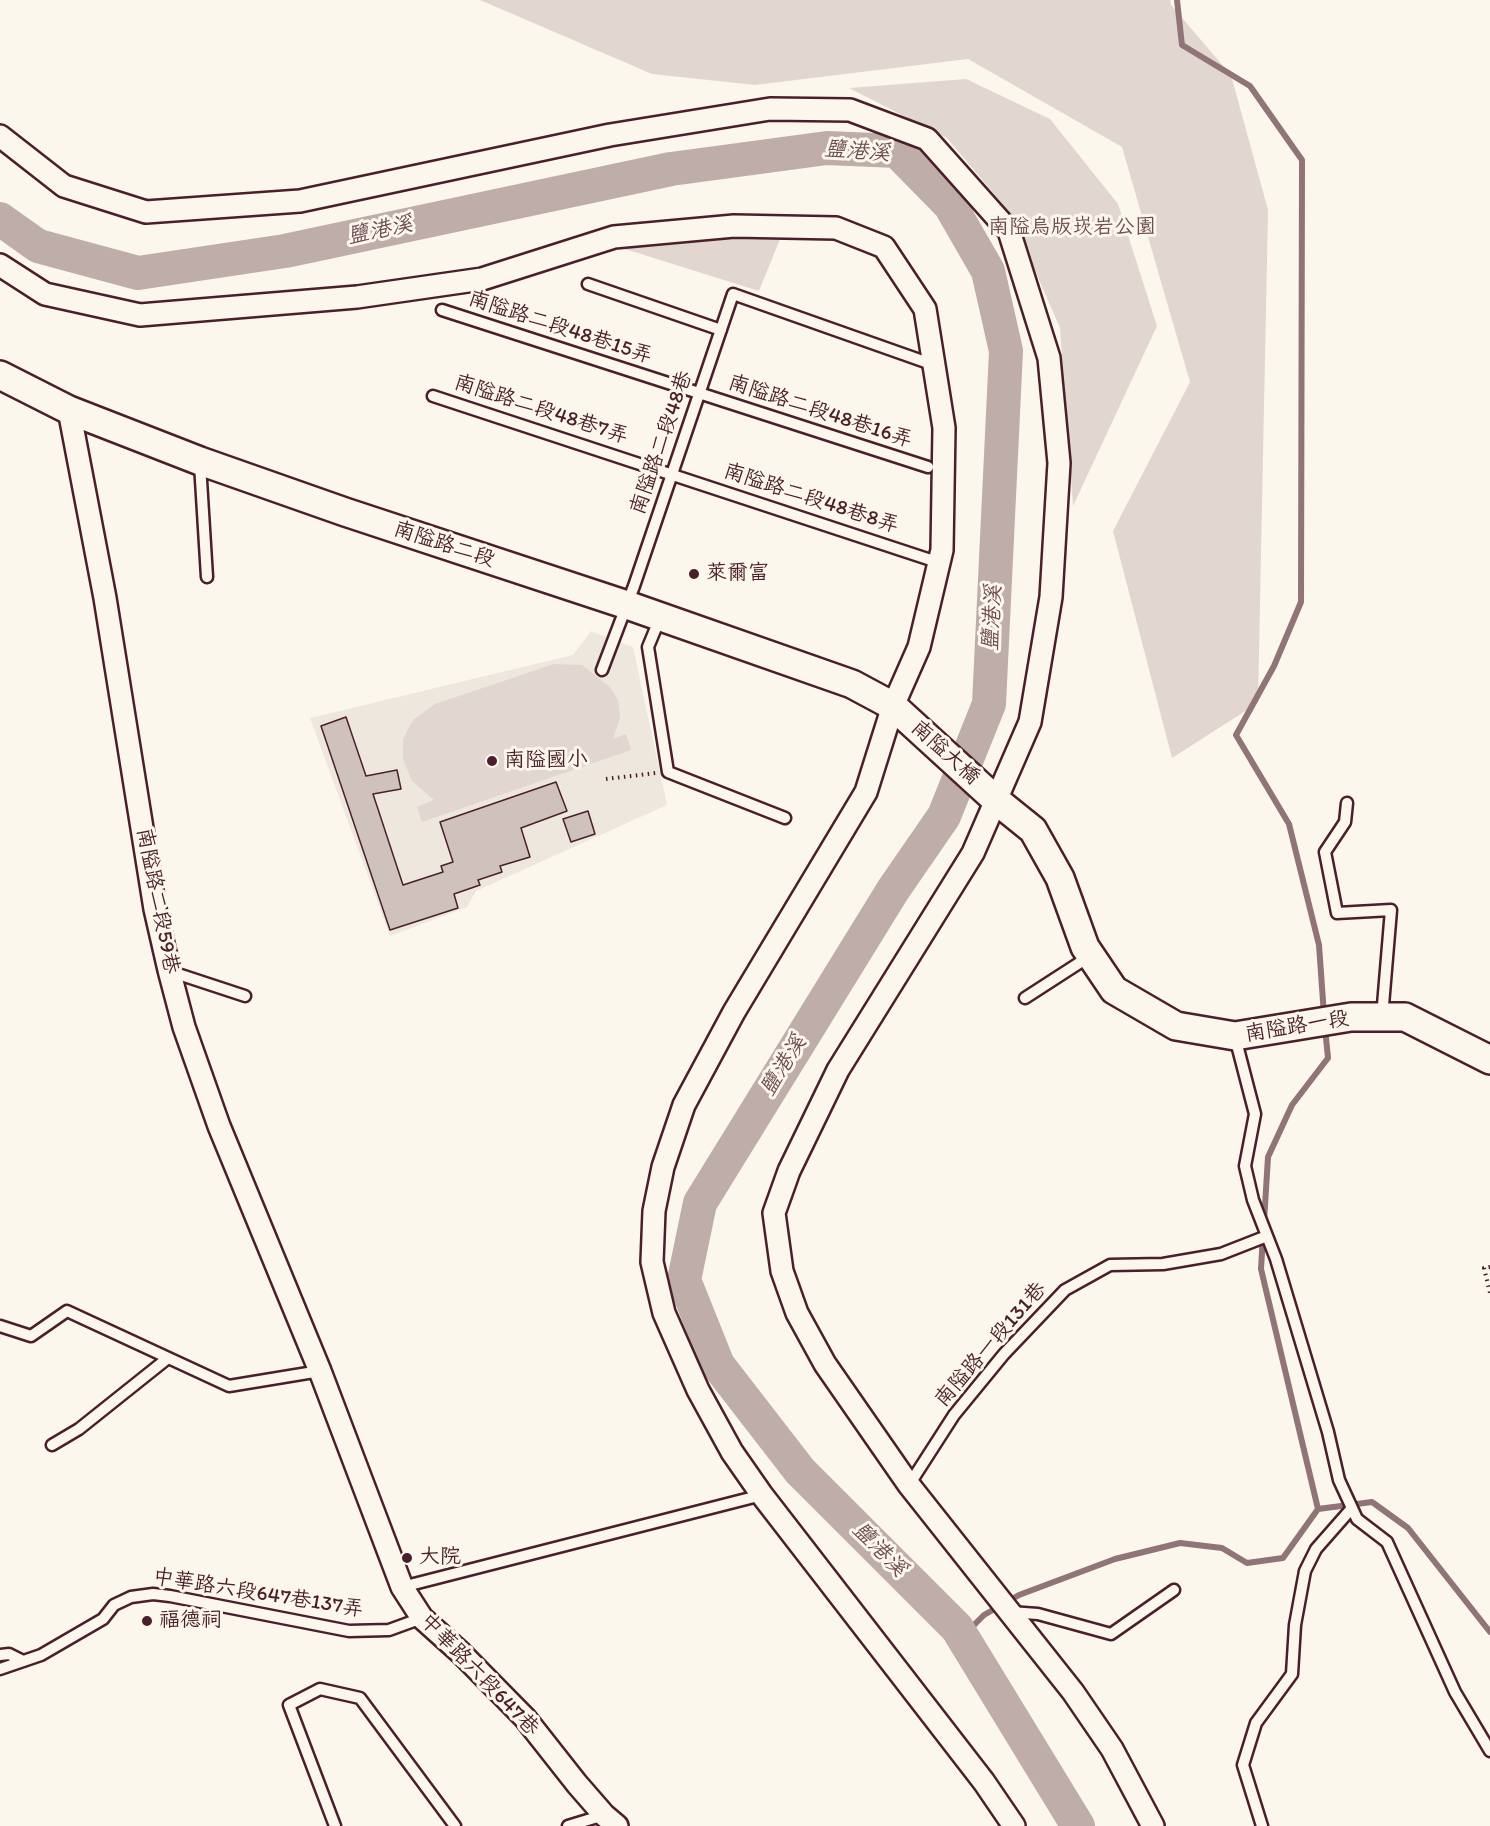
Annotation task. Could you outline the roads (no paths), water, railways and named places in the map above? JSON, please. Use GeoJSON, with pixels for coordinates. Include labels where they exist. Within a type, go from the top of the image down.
{"type":"FeatureCollection","features":[{"type":"Feature","properties":{"kind":"street"},"geometry":{"type":"LineString","coordinates":[[0,136],[64,186],[146,212],[300,201],[610,135],[770,109],[850,110],[927,139],[1009,231],[1049,358],[1059,463],[1051,597],[1030,722],[974,853],[838,1070],[789,1171],[774,1213],[782,1271],[797,1313],[825,1364],[909,1485],[1073,1692],[1112,1749],[1152,1826]]}},
{"type":"Feature","properties":{"kind":"street"},"geometry":{"type":"LineString","coordinates":[[0,265],[45,294],[140,315],[357,297],[482,279],[614,237],[734,226],[836,228],[884,247],[925,309],[944,428],[942,550],[919,647],[893,706],[866,792],[734,1012],[684,1105],[663,1167],[654,1211],[652,1262],[664,1313],[698,1390],[732,1452],[762,1495],[984,1782],[1014,1826]]}},
{"type":"Feature","properties":{"kind":"street","name":"南隘路二段"},"geometry":{"type":"LineString","coordinates":[[0,375],[69,410],[200,461],[345,512],[627,605],[852,684],[893,706]]}},
{"type":"Feature","properties":{"kind":"street","name":"南隘路二段59巷"},"geometry":{"type":"LineString","coordinates":[[69,410],[105,598],[155,909],[169,970],[184,1027],[219,1126],[320,1371]]}},
{"type":"Feature","properties":{"kind":"street","name":"南隘大橋"},"geometry":{"type":"LineString","coordinates":[[893,706],[997,801]]}},
{"type":"Feature","properties":{"kind":"street","name":"南隘路一段"},"geometry":{"type":"LineString","coordinates":[[997,801],[1033,830],[1060,878],[1085,947],[1114,990],[1176,1026],[1235,1036],[1351,1017],[1405,1017],[1490,1060]]}},
{"type":"Feature","properties":{"kind":"street","name":"中華路六段647巷"},"geometry":{"type":"LineString","coordinates":[[320,1371],[402,1587],[422,1618],[461,1653],[525,1718],[611,1820]]}},
{"type":"Feature","properties":{"kind":"lane"},"geometry":{"type":"LineString","coordinates":[[588,284],[721,330]]}},
{"type":"Feature","properties":{"kind":"lane","name":"南隘路二段48巷"},"geometry":{"type":"LineString","coordinates":[[602,669],[627,605],[670,473],[700,395],[733,294],[934,365]]}},
{"type":"Feature","properties":{"kind":"lane","name":"南隘路二段48巷15弄"},"geometry":{"type":"LineString","coordinates":[[442,310],[700,395]]}},
{"type":"Feature","properties":{"kind":"lane","name":"南隘路二段48巷16弄"},"geometry":{"type":"LineString","coordinates":[[700,395],[928,467]]}},
{"type":"Feature","properties":{"kind":"lane","name":"南隘路二段48巷7弄"},"geometry":{"type":"LineString","coordinates":[[433,396],[670,473]]}},
{"type":"Feature","properties":{"kind":"lane"},"geometry":{"type":"LineString","coordinates":[[200,461],[207,577]]}},
{"type":"Feature","properties":{"kind":"lane","name":"南隘路二段48巷8弄"},"geometry":{"type":"LineString","coordinates":[[670,473],[940,562]]}},
{"type":"Feature","properties":{"kind":"lane"},"geometry":{"type":"LineString","coordinates":[[660,617],[648,647],[668,772],[785,818]]}},
{"type":"Feature","properties":{"kind":"lane"},"geometry":{"type":"LineString","coordinates":[[1347,803],[1345,822],[1325,852],[1337,913],[1391,910],[1382,1017]]}},
{"type":"Feature","properties":{"kind":"lane"},"geometry":{"type":"LineString","coordinates":[[1025,998],[1091,956]]}},
{"type":"Feature","properties":{"kind":"lane"},"geometry":{"type":"LineString","coordinates":[[169,970],[245,996]]}},
{"type":"Feature","properties":{"kind":"lane"},"geometry":{"type":"LineString","coordinates":[[1235,1036],[1255,1114],[1245,1166],[1253,1200],[1276,1258],[1328,1432],[1339,1480],[1357,1519],[1387,1542],[1455,1692],[1490,1751]]}},
{"type":"Feature","properties":{"kind":"lane","name":"南隘路一段131巷"},"geometry":{"type":"LineString","coordinates":[[909,1485],[954,1415],[1004,1354],[1065,1290],[1110,1265],[1162,1264],[1221,1254],[1268,1236]]}},
{"type":"Feature","properties":{"kind":"lane"},"geometry":{"type":"LineString","coordinates":[[0,1326],[31,1336],[67,1311],[229,1386],[320,1371]]}},
{"type":"Feature","properties":{"kind":"lane"},"geometry":{"type":"LineString","coordinates":[[52,1445],[78,1429],[168,1358]]}},
{"type":"Feature","properties":{"kind":"lane"},"geometry":{"type":"LineString","coordinates":[[402,1587],[762,1495]]}},
{"type":"Feature","properties":{"kind":"lane"},"geometry":{"type":"LineString","coordinates":[[1262,1826],[1243,1765],[1256,1723],[1292,1674],[1295,1625],[1305,1571],[1316,1549],[1352,1508]]}},
{"type":"Feature","properties":{"kind":"lane"},"geometry":{"type":"LineString","coordinates":[[1010,1612],[1038,1614],[1111,1634],[1174,1590]]}},
{"type":"Feature","properties":{"kind":"lane","name":"中華路六段647巷137弄"},"geometry":{"type":"LineString","coordinates":[[0,1670],[41,1655],[103,1619],[114,1605],[131,1597],[170,1596],[349,1631],[389,1630],[422,1618]]}},
{"type":"Feature","properties":{"kind":"lane"},"geometry":{"type":"LineString","coordinates":[[0,1655],[9,1654],[23,1661]]}},
{"type":"Feature","properties":{"kind":"lane"},"geometry":{"type":"LineString","coordinates":[[335,1826],[289,1705],[320,1689],[360,1698],[455,1826]]}},
{"type":"Feature","properties":{"kind":"lane"},"geometry":{"type":"LineString","coordinates":[[568,1826],[611,1820]]}},
{"type":"Feature","properties":{"kind":"waterway"},"geometry":{"type":"LineString","coordinates":[[1177,0],[1182,45],[1250,86],[1302,160],[1301,602],[1274,666],[1236,735],[1289,824],[1319,945],[1324,1015]]}},
{"type":"Feature","properties":{"kind":"waterway","name":"鹽港溪"},"geometry":{"type":"LineString","coordinates":[[0,219],[38,246],[138,273],[285,251],[671,169],[827,148],[897,151],[950,205],[988,271],[1006,351],[989,704],[944,816],[893,890],[700,1203],[684,1280],[718,1365],[800,1471],[957,1628],[1078,1826]]}},
{"type":"Feature","properties":{"kind":"waterway"},"geometry":{"type":"LineString","coordinates":[[1264,1222],[1268,1157],[1292,1105],[1328,1058],[1325,1028]]}},
{"type":"Feature","properties":{"kind":"waterway"},"geometry":{"type":"LineString","coordinates":[[1263,1235],[1261,1269],[1318,1509]]}},
{"type":"Feature","properties":{"kind":"waterway"},"geometry":{"type":"LineString","coordinates":[[962,1637],[984,1615],[1019,1595],[1115,1559],[1180,1543],[1222,1548],[1247,1563],[1283,1558],[1318,1509],[1372,1502],[1408,1528],[1490,1632]]}},
{"type":"Feature","properties":{"kind":"place","name":"萊爾富"},"geometry":{"type":"Point","coordinates":[694,574]}},
{"type":"Feature","properties":{"kind":"place","name":"南隘國小"},"geometry":{"type":"Point","coordinates":[492,761]}},
{"type":"Feature","properties":{"kind":"place","name":"大院"},"geometry":{"type":"Point","coordinates":[407,1558]}},
{"type":"Feature","properties":{"kind":"place","name":"福德祠"},"geometry":{"type":"Point","coordinates":[147,1621]}},
{"type":"Feature","properties":{"kind":"park label","name":"南隘烏版崁岩公園"},"geometry":{"type":"Point","coordinates":[1072,228]}}]}
